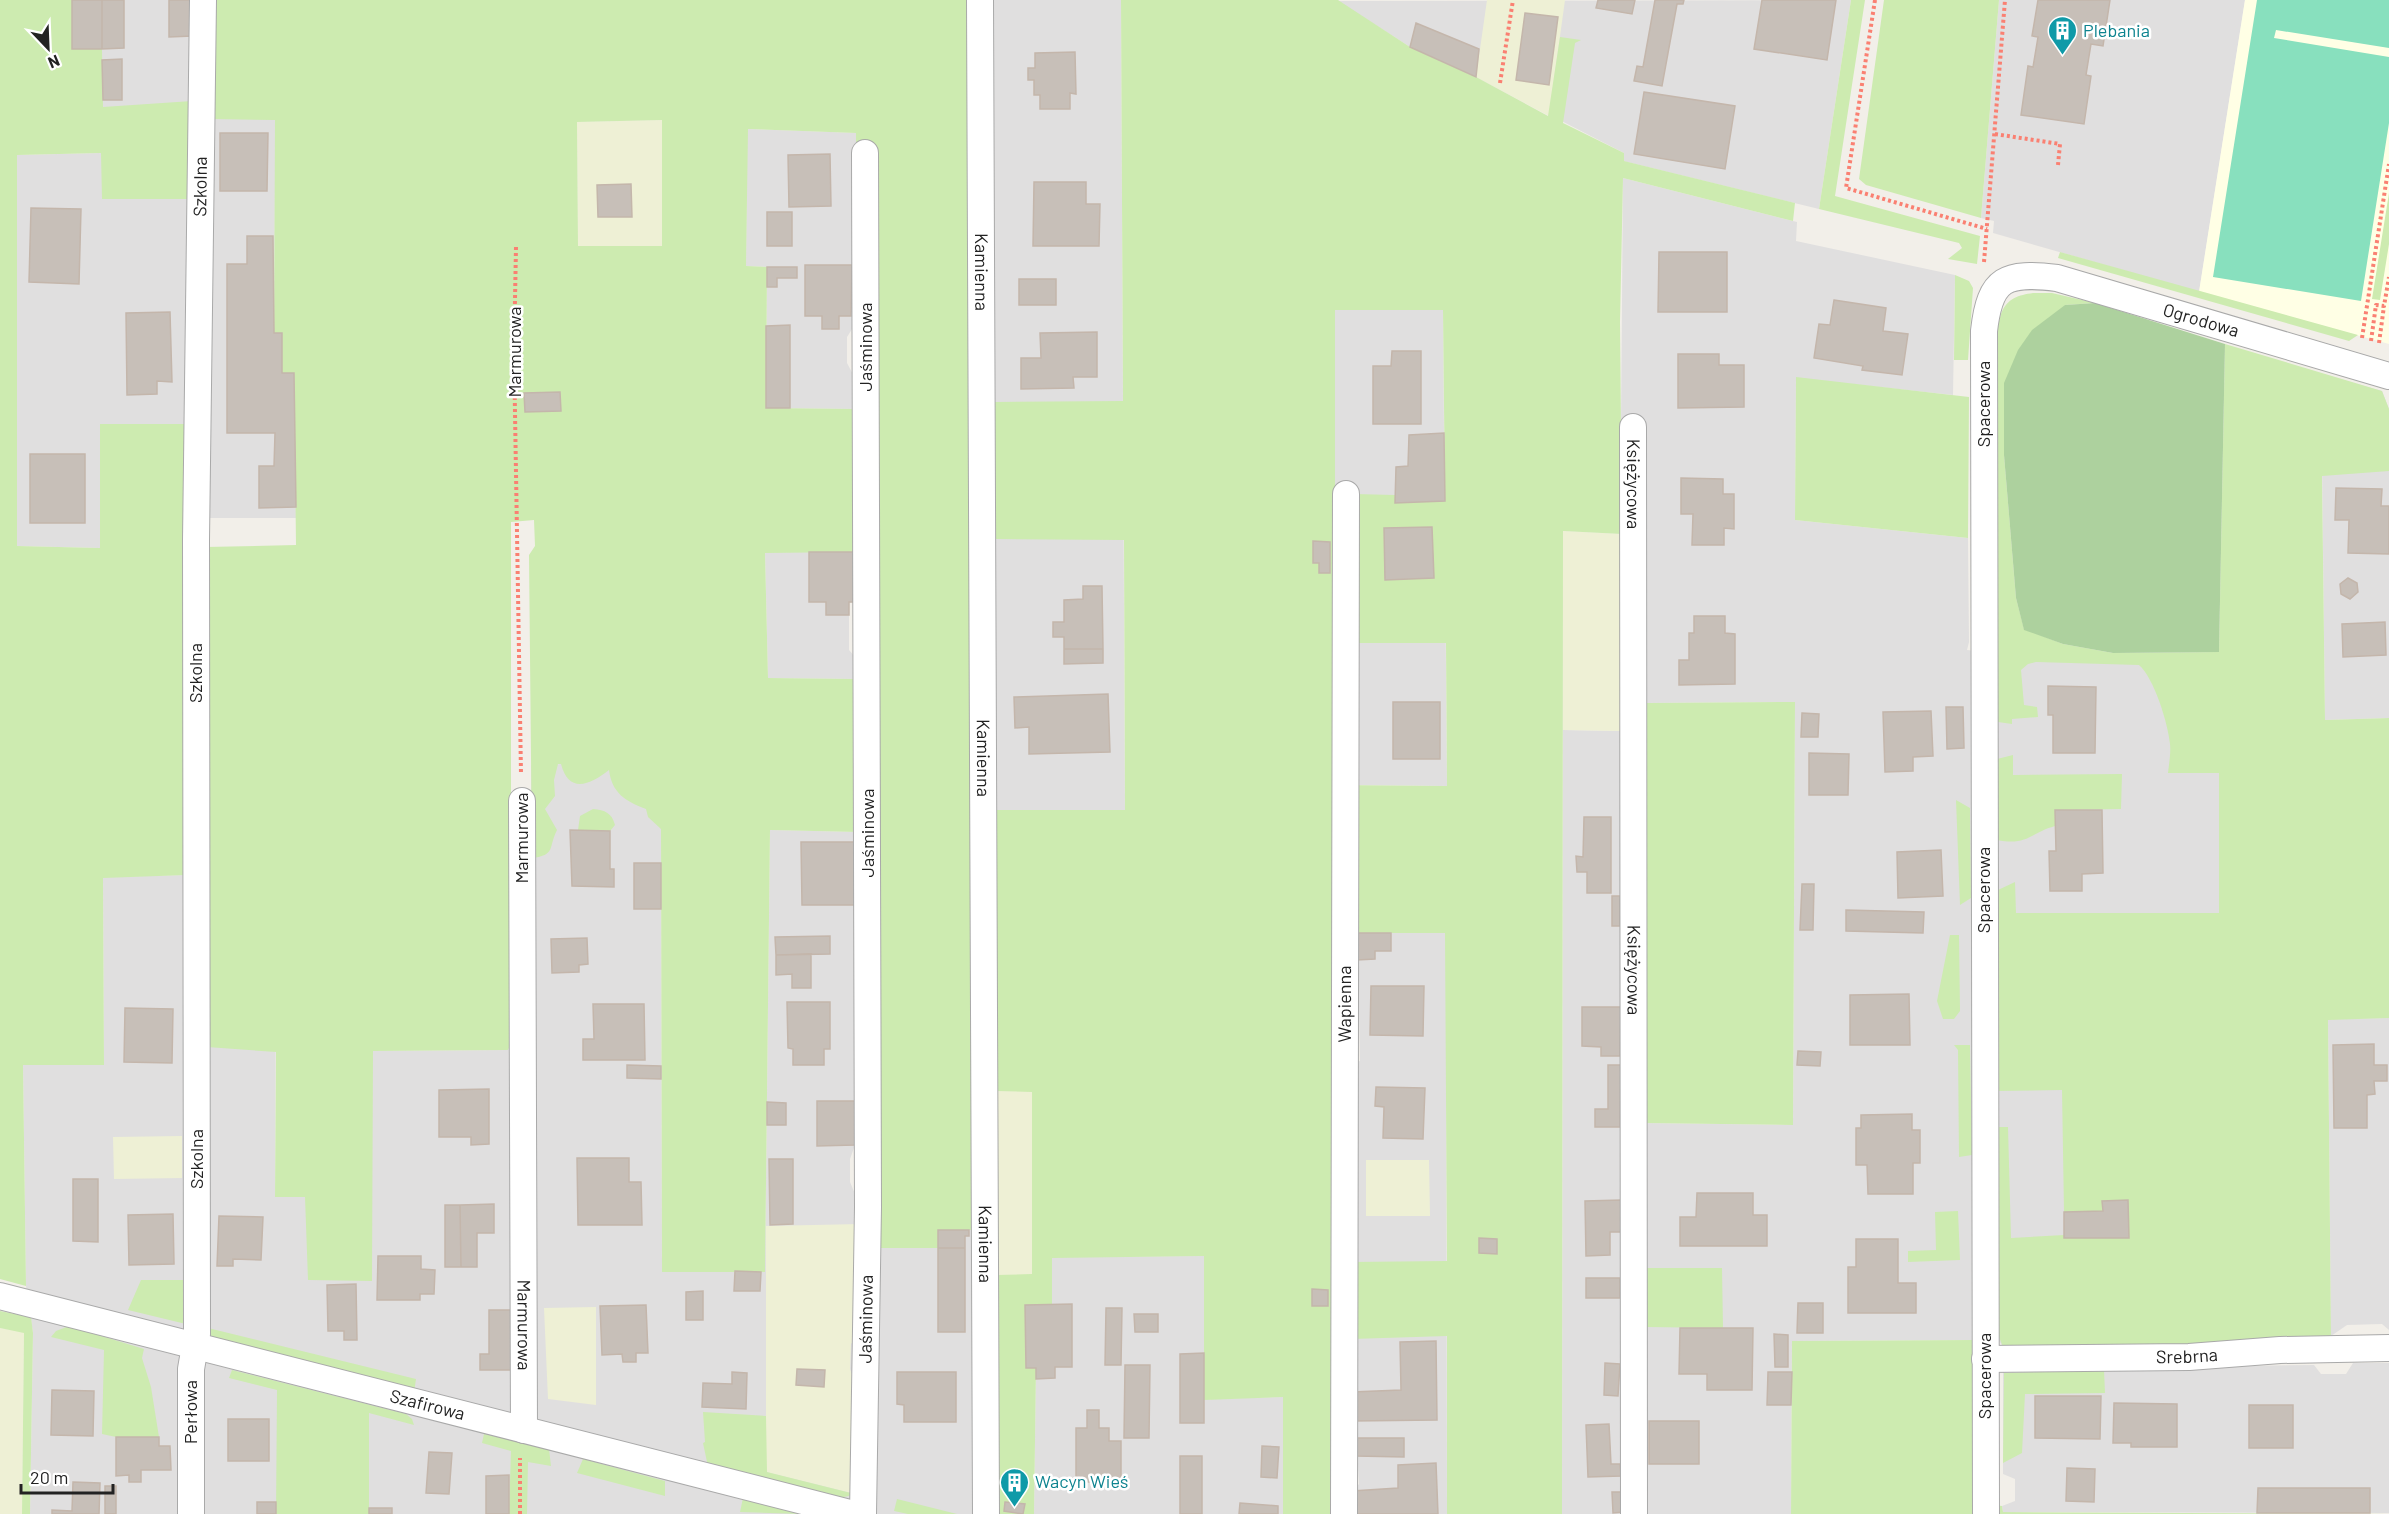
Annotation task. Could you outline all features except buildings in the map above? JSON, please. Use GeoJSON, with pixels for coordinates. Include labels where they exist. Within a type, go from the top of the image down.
{"type":"FeatureCollection","features":[{"type":"Feature","properties":{"kind":"street","name":"Szkolna"},"geometry":{"type":"LineString","coordinates":[[196,1346],[196,540],[203,0]]}},
{"type":"Feature","properties":{"kind":"street","name":"Kamienna"},"geometry":{"type":"LineString","coordinates":[[980,0],[986,1514]]}},
{"type":"Feature","properties":{"kind":"street","name":"Jaśminowa"},"geometry":{"type":"LineString","coordinates":[[863,1514],[868,1207],[865,153]]}},
{"type":"Feature","properties":{"kind":"street","name":"Ogrodowa"},"geometry":{"type":"LineString","coordinates":[[2012,278],[2029,275],[2057,278],[2389,376]]}},
{"type":"Feature","properties":{"kind":"street","name":"Spacerowa"},"geometry":{"type":"LineString","coordinates":[[1986,1514],[1984,331],[1990,296],[1998,286],[2012,278]]}},
{"type":"Feature","properties":{"kind":"street","name":"Księżycowa"},"geometry":{"type":"LineString","coordinates":[[1633,427],[1634,1514]]}},
{"type":"Feature","properties":{"kind":"street","name":"Wapienna"},"geometry":{"type":"LineString","coordinates":[[1344,1514],[1346,494]]}},
{"type":"Feature","properties":{"kind":"street","name":"Marmurowa"},"geometry":{"type":"LineString","coordinates":[[522,801],[524,1430]]}},
{"type":"Feature","properties":{"kind":"street","name":"Szafirowa"},"geometry":{"type":"LineString","coordinates":[[0,1296],[854,1514]]}},
{"type":"Feature","properties":{"kind":"street","name":"Perłowa"},"geometry":{"type":"LineString","coordinates":[[191,1514],[191,1369],[196,1346]]}},
{"type":"Feature","properties":{"kind":"street","name":"Srebrna"},"geometry":{"type":"LineString","coordinates":[[1985,1359],[2189,1357],[2280,1350],[2389,1348]]}},
{"type":"Feature","properties":{"kind":"path"},"geometry":{"type":"LineString","coordinates":[[1500,83],[1513,0]]}},
{"type":"Feature","properties":{"kind":"path"},"geometry":{"type":"LineString","coordinates":[[1875,0],[1846,188],[1988,229]]}},
{"type":"Feature","properties":{"kind":"path"},"geometry":{"type":"LineString","coordinates":[[1983,265],[1988,229],[2005,0]]}},
{"type":"Feature","properties":{"kind":"path"},"geometry":{"type":"LineString","coordinates":[[1995,134],[2060,144],[2058,165]]}},
{"type":"Feature","properties":{"kind":"path"},"geometry":{"type":"LineString","coordinates":[[2360,348],[2389,164]]}},
{"type":"Feature","properties":{"kind":"path","name":"Marmurowa"},"geometry":{"type":"LineString","coordinates":[[516,247],[514,352],[522,801]]}},
{"type":"Feature","properties":{"kind":"path"},"geometry":{"type":"LineString","coordinates":[[2377,353],[2389,277]]}},
{"type":"Feature","properties":{"kind":"path"},"geometry":{"type":"LineString","coordinates":[[2369,351],[2376,305],[2384,306]]}},
{"type":"Feature","properties":{"kind":"path"},"geometry":{"type":"LineString","coordinates":[[520,1514],[520,1459],[524,1430]]}},
{"type":"Feature","properties":{"kind":"shaded area"},"geometry":{"type":"Polygon","coordinates":[[[72,0],[211,0],[276,45],[274,333],[282,333],[294,373],[296,518],[208,518],[100,424],[100,548],[17,546],[17,155],[101,153],[102,49],[72,49],[72,0]]]}},
{"type":"Feature","properties":{"kind":"shaded area"},"geometry":{"type":"Polygon","coordinates":[[[994,0],[1121,0],[1125,811],[995,810],[994,0]]]}},
{"type":"Feature","properties":{"kind":"shaded area"},"geometry":{"type":"Polygon","coordinates":[[[1487,0],[1565,0],[1549,116],[1476,77],[1487,0]]]}},
{"type":"Feature","properties":{"kind":"shaded area"},"geometry":{"type":"Polygon","coordinates":[[[1851,0],[1819,209],[1623,161],[1624,153],[1476,77],[1410,47],[1338,1],[1851,0]]]}},
{"type":"Feature","properties":{"kind":"shaded area"},"geometry":{"type":"Polygon","coordinates":[[[1999,0],[2245,0],[2199,292],[1993,233],[1994,221],[1981,218],[1999,0]]]}},
{"type":"Feature","properties":{"kind":"shaded area"},"geometry":{"type":"Polygon","coordinates":[[[2245,0],[2389,0],[2389,344],[2199,292],[2245,0]]]}},
{"type":"Feature","properties":{"kind":"shaded area"},"geometry":{"type":"Polygon","coordinates":[[[662,120],[662,246],[578,246],[577,122],[662,120]]]}},
{"type":"Feature","properties":{"kind":"shaded area"},"geometry":{"type":"Polygon","coordinates":[[[747,129],[857,133],[856,323],[847,337],[847,363],[856,380],[857,409],[766,408],[767,267],[746,266],[747,129]]]}},
{"type":"Feature","properties":{"kind":"shaded area"},"geometry":{"type":"Polygon","coordinates":[[[1623,178],[1797,222],[1796,241],[1955,275],[1953,395],[1796,378],[1795,520],[1968,538],[1969,642],[1967,650],[2010,654],[2219,652],[2219,894],[2238,1366],[2314,1365],[2321,1374],[2346,1374],[2353,1363],[2389,1363],[2389,1513],[2003,1512],[2002,1506],[2015,1501],[2015,1479],[2003,1474],[2003,1347],[1999,1341],[1960,1340],[1792,1341],[1791,1514],[1562,1514],[1563,730],[1621,731],[1620,1127],[1643,1123],[1793,1125],[1795,702],[1647,703],[1645,564],[1621,426],[1623,178]]]}},
{"type":"Feature","properties":{"kind":"shaded area"},"geometry":{"type":"Polygon","coordinates":[[[1335,309],[1443,310],[1447,786],[1351,785],[1335,494],[1335,309]]]}},
{"type":"Feature","properties":{"kind":"shaded area"},"geometry":{"type":"Polygon","coordinates":[[[2321,374],[2382,391],[2389,409],[2389,718],[2325,720],[2321,374]]]}},
{"type":"Feature","properties":{"kind":"shaded area"},"geometry":{"type":"Polygon","coordinates":[[[1563,531],[1622,534],[1621,731],[1563,730],[1563,531]]]}},
{"type":"Feature","properties":{"kind":"shaded area"},"geometry":{"type":"Polygon","coordinates":[[[765,552],[854,552],[853,602],[849,603],[849,650],[857,659],[857,679],[768,678],[765,552]]]}},
{"type":"Feature","properties":{"kind":"shaded area"},"geometry":{"type":"Polygon","coordinates":[[[661,761],[662,1271],[765,1271],[770,830],[859,832],[855,1145],[850,1159],[850,1182],[860,1206],[938,1247],[938,1230],[974,1230],[974,1514],[30,1514],[33,1333],[26,1286],[23,1064],[104,1065],[103,877],[187,875],[276,969],[275,1197],[373,1051],[507,1050],[531,799],[531,765],[661,761]]]}},
{"type":"Feature","properties":{"kind":"shaded area"},"geometry":{"type":"Polygon","coordinates":[[[1353,933],[1446,933],[1447,1514],[1352,1514],[1352,1491],[1359,1484],[1353,1381],[1358,1375],[1358,1356],[1352,1349],[1358,1079],[1357,1070],[1353,1064],[1360,1061],[1358,969],[1353,933]]]}},
{"type":"Feature","properties":{"kind":"shaded area"},"geometry":{"type":"Polygon","coordinates":[[[2389,1018],[2389,1330],[2382,1324],[2347,1325],[2331,1336],[2328,1019],[2389,1018]]]}},
{"type":"Feature","properties":{"kind":"shaded area"},"geometry":{"type":"Polygon","coordinates":[[[996,1091],[1032,1091],[1032,1275],[996,1275],[996,1091]]]}},
{"type":"Feature","properties":{"kind":"shaded area"},"geometry":{"type":"Polygon","coordinates":[[[182,1136],[182,1178],[114,1179],[113,1137],[182,1136]]]}},
{"type":"Feature","properties":{"kind":"shaded area"},"geometry":{"type":"Polygon","coordinates":[[[1366,1160],[1429,1160],[1430,1216],[1366,1216],[1366,1160]]]}},
{"type":"Feature","properties":{"kind":"shaded area"},"geometry":{"type":"Polygon","coordinates":[[[861,1224],[860,1334],[851,1344],[850,1369],[858,1390],[857,1487],[851,1493],[766,1472],[766,1226],[861,1224]]]}},
{"type":"Feature","properties":{"kind":"shaded area"},"geometry":{"type":"Polygon","coordinates":[[[1205,1256],[1204,1399],[1283,1397],[1283,1514],[1034,1514],[1036,1368],[1026,1368],[1025,1305],[1052,1304],[1052,1257],[1205,1256]]]}},
{"type":"Feature","properties":{"kind":"shaded area"},"geometry":{"type":"Polygon","coordinates":[[[596,1307],[596,1405],[548,1399],[544,1308],[596,1307]]]}},
{"type":"Feature","properties":{"kind":"shaded area"},"geometry":{"type":"Polygon","coordinates":[[[0,1328],[24,1332],[22,1514],[0,1514],[0,1328]]]}},
{"type":"Feature","properties":{"kind":"green space"},"geometry":{"type":"Polygon","coordinates":[[[0,0],[72,0],[72,49],[102,49],[103,107],[192,101],[191,199],[102,199],[101,153],[17,155],[17,546],[100,548],[100,424],[190,424],[187,875],[103,878],[104,1065],[23,1065],[26,1286],[0,1279],[0,0]]]}},
{"type":"Feature","properties":{"kind":"green space"},"geometry":{"type":"Polygon","coordinates":[[[211,0],[970,0],[974,1230],[939,1230],[938,1248],[875,1248],[877,920],[873,143],[856,142],[856,133],[748,129],[746,266],[767,267],[766,408],[857,409],[854,552],[765,553],[768,678],[857,679],[858,832],[770,830],[765,1272],[662,1272],[661,829],[648,817],[646,809],[632,803],[616,790],[609,770],[581,784],[569,780],[561,764],[558,764],[554,780],[555,796],[545,809],[557,830],[548,853],[532,858],[529,555],[535,546],[534,520],[511,522],[511,1042],[508,1050],[373,1051],[372,1281],[308,1280],[305,1197],[275,1197],[276,1052],[207,1047],[205,547],[296,545],[294,374],[282,373],[282,333],[274,333],[275,120],[211,119],[211,0]],[[662,120],[577,122],[578,246],[662,246],[662,120]]]}},
{"type":"Feature","properties":{"kind":"green space"},"geometry":{"type":"Polygon","coordinates":[[[1121,0],[1338,0],[1410,47],[1476,77],[1548,116],[1560,37],[1581,40],[1575,43],[1563,123],[1624,153],[1624,161],[1795,203],[1793,221],[1623,178],[1620,322],[1622,534],[1563,531],[1562,1514],[1447,1514],[1447,1336],[1352,1339],[1351,1262],[1447,1261],[1445,933],[1353,933],[1333,1018],[1331,1127],[1335,1238],[1335,1514],[1283,1514],[1283,1397],[1204,1400],[1204,1256],[1052,1258],[1052,1304],[1025,1305],[1026,1367],[1036,1368],[1034,1514],[997,1514],[996,1275],[1032,1274],[1032,1092],[996,1091],[995,810],[1125,810],[1124,540],[994,539],[994,402],[1123,401],[1121,0]],[[1335,310],[1335,785],[1447,786],[1446,643],[1353,643],[1354,494],[1395,495],[1395,503],[1445,501],[1443,310],[1335,310]]]}},
{"type":"Feature","properties":{"kind":"green space"},"geometry":{"type":"Polygon","coordinates":[[[1851,0],[1865,0],[1835,196],[1980,236],[1977,264],[1948,259],[1962,248],[1959,243],[1819,209],[1851,0]]]}},
{"type":"Feature","properties":{"kind":"green space"},"geometry":{"type":"Polygon","coordinates":[[[1884,0],[1999,0],[1981,218],[1866,185],[1859,179],[1884,0]]]}},
{"type":"Feature","properties":{"kind":"green space"},"geometry":{"type":"Polygon","coordinates":[[[2257,0],[2389,0],[2389,48],[2276,30],[2274,38],[2389,57],[2389,123],[2361,301],[2213,277],[2257,0]]]}},
{"type":"Feature","properties":{"kind":"green space"},"geometry":{"type":"Polygon","coordinates":[[[2389,193],[2389,244],[2380,300],[2372,299],[2389,193]]]}},
{"type":"Feature","properties":{"kind":"green space"},"geometry":{"type":"Polygon","coordinates":[[[2060,252],[2358,335],[2349,341],[2058,258],[2060,252]]]}},
{"type":"Feature","properties":{"kind":"green space"},"geometry":{"type":"Polygon","coordinates":[[[1955,275],[1969,281],[1973,288],[1968,360],[1954,360],[1955,275]]]}},
{"type":"Feature","properties":{"kind":"green space"},"geometry":{"type":"Polygon","coordinates":[[[2052,293],[2095,303],[2065,305],[2004,455],[2016,598],[2024,629],[2063,644],[2113,653],[2219,652],[2225,344],[2382,391],[2389,409],[2389,471],[2322,476],[2325,720],[2389,718],[2389,1018],[2328,1020],[2331,1336],[2251,1341],[2226,1347],[2003,1347],[1997,1332],[1996,1127],[2008,1127],[2011,1238],[2064,1235],[2064,1238],[2129,1238],[2128,1200],[2103,1201],[2103,1211],[2064,1212],[2062,1090],[1996,1091],[1998,890],[2015,882],[2016,913],[2219,913],[2219,773],[2168,773],[2169,735],[2155,690],[2145,671],[2139,665],[2036,662],[2028,664],[2021,670],[2024,705],[2037,707],[2038,717],[2012,719],[2012,724],[1998,722],[1996,338],[2001,314],[2007,304],[2018,296],[2052,293]]]}},
{"type":"Feature","properties":{"kind":"green space"},"geometry":{"type":"Polygon","coordinates":[[[2095,303],[2225,344],[2219,652],[2113,653],[2063,644],[2024,630],[2016,598],[2004,455],[2004,383],[2018,350],[2032,330],[2065,305],[2095,303]]]}},
{"type":"Feature","properties":{"kind":"green space"},"geometry":{"type":"Polygon","coordinates":[[[1796,377],[1969,397],[1968,538],[1795,520],[1796,377]]]}},
{"type":"Feature","properties":{"kind":"green space"},"geometry":{"type":"Polygon","coordinates":[[[1795,702],[1793,1125],[1643,1123],[1643,712],[1647,703],[1795,702]]]}},
{"type":"Feature","properties":{"kind":"green space"},"geometry":{"type":"Polygon","coordinates":[[[2013,755],[2013,775],[2122,774],[2121,809],[2055,810],[2055,826],[2022,840],[1997,840],[1997,759],[2013,755]]]}},
{"type":"Feature","properties":{"kind":"green space"},"geometry":{"type":"Polygon","coordinates":[[[1956,800],[1970,808],[1971,898],[1960,905],[1956,800]]]}},
{"type":"Feature","properties":{"kind":"green space"},"geometry":{"type":"Polygon","coordinates":[[[593,809],[610,815],[615,825],[610,831],[578,830],[580,816],[593,809]]]}},
{"type":"Feature","properties":{"kind":"green space"},"geometry":{"type":"Polygon","coordinates":[[[1950,935],[1959,935],[1960,1011],[1954,1019],[1943,1019],[1937,1001],[1950,935]]]}},
{"type":"Feature","properties":{"kind":"green space"},"geometry":{"type":"Polygon","coordinates":[[[1954,1045],[1970,1045],[1972,1155],[1959,1157],[1958,1050],[1954,1045]]]}},
{"type":"Feature","properties":{"kind":"green space"},"geometry":{"type":"Polygon","coordinates":[[[1958,1211],[1960,1260],[1908,1262],[1908,1251],[1936,1250],[1935,1212],[1958,1211]]]}},
{"type":"Feature","properties":{"kind":"green space"},"geometry":{"type":"Polygon","coordinates":[[[1644,1268],[1722,1268],[1723,1328],[1646,1327],[1644,1268]]]}},
{"type":"Feature","properties":{"kind":"green space"},"geometry":{"type":"Polygon","coordinates":[[[141,1280],[190,1280],[190,1325],[128,1310],[141,1280]]]}},
{"type":"Feature","properties":{"kind":"green space"},"geometry":{"type":"Polygon","coordinates":[[[0,1311],[31,1317],[33,1333],[30,1514],[22,1514],[24,1333],[0,1328],[0,1311]]]}},
{"type":"Feature","properties":{"kind":"green space"},"geometry":{"type":"Polygon","coordinates":[[[69,1326],[144,1349],[142,1358],[151,1387],[159,1437],[116,1437],[102,1434],[104,1350],[51,1337],[56,1331],[69,1326]]]}},
{"type":"Feature","properties":{"kind":"green space"},"geometry":{"type":"Polygon","coordinates":[[[208,1328],[416,1379],[414,1393],[217,1339],[210,1336],[208,1328]]]}},
{"type":"Feature","properties":{"kind":"green space"},"geometry":{"type":"Polygon","coordinates":[[[1973,1340],[1973,1514],[1791,1514],[1792,1341],[1973,1340]]]}},
{"type":"Feature","properties":{"kind":"green space"},"geometry":{"type":"Polygon","coordinates":[[[232,1370],[406,1414],[412,1419],[414,1425],[369,1413],[369,1514],[276,1514],[277,1390],[229,1378],[232,1370]]]}},
{"type":"Feature","properties":{"kind":"green space"},"geometry":{"type":"Polygon","coordinates":[[[2104,1370],[2105,1393],[2025,1394],[2022,1453],[2003,1463],[2004,1373],[2104,1370]]]}},
{"type":"Feature","properties":{"kind":"green space"},"geometry":{"type":"Polygon","coordinates":[[[703,1412],[766,1416],[767,1472],[851,1493],[849,1496],[838,1498],[711,1465],[707,1462],[703,1443],[705,1442],[703,1412]]]}},
{"type":"Feature","properties":{"kind":"green space"},"geometry":{"type":"Polygon","coordinates":[[[484,1434],[549,1449],[551,1466],[528,1462],[527,1514],[509,1514],[511,1451],[482,1443],[484,1434]]]}},
{"type":"Feature","properties":{"kind":"green space"},"geometry":{"type":"Polygon","coordinates":[[[583,1459],[665,1481],[665,1496],[577,1473],[583,1459]]]}},
{"type":"Feature","properties":{"kind":"green space"},"geometry":{"type":"Polygon","coordinates":[[[743,1498],[802,1514],[740,1512],[743,1498]]]}},
{"type":"Feature","properties":{"kind":"green space"},"geometry":{"type":"Polygon","coordinates":[[[897,1499],[957,1514],[908,1514],[894,1511],[897,1499]]]}},
{"type":"Feature","properties":{"kind":"green space"},"geometry":{"type":"Polygon","coordinates":[[[1994,1505],[2002,1506],[2003,1512],[2389,1514],[1995,1514],[1994,1505]]]}},
{"type":"Feature","properties":{"kind":"place","name":"Plebania"},"geometry":{"type":"Point","coordinates":[2062,56]}},
{"type":"Feature","properties":{"kind":"place","name":"Wacyn Wieś"},"geometry":{"type":"Point","coordinates":[1014,1508]}}]}
